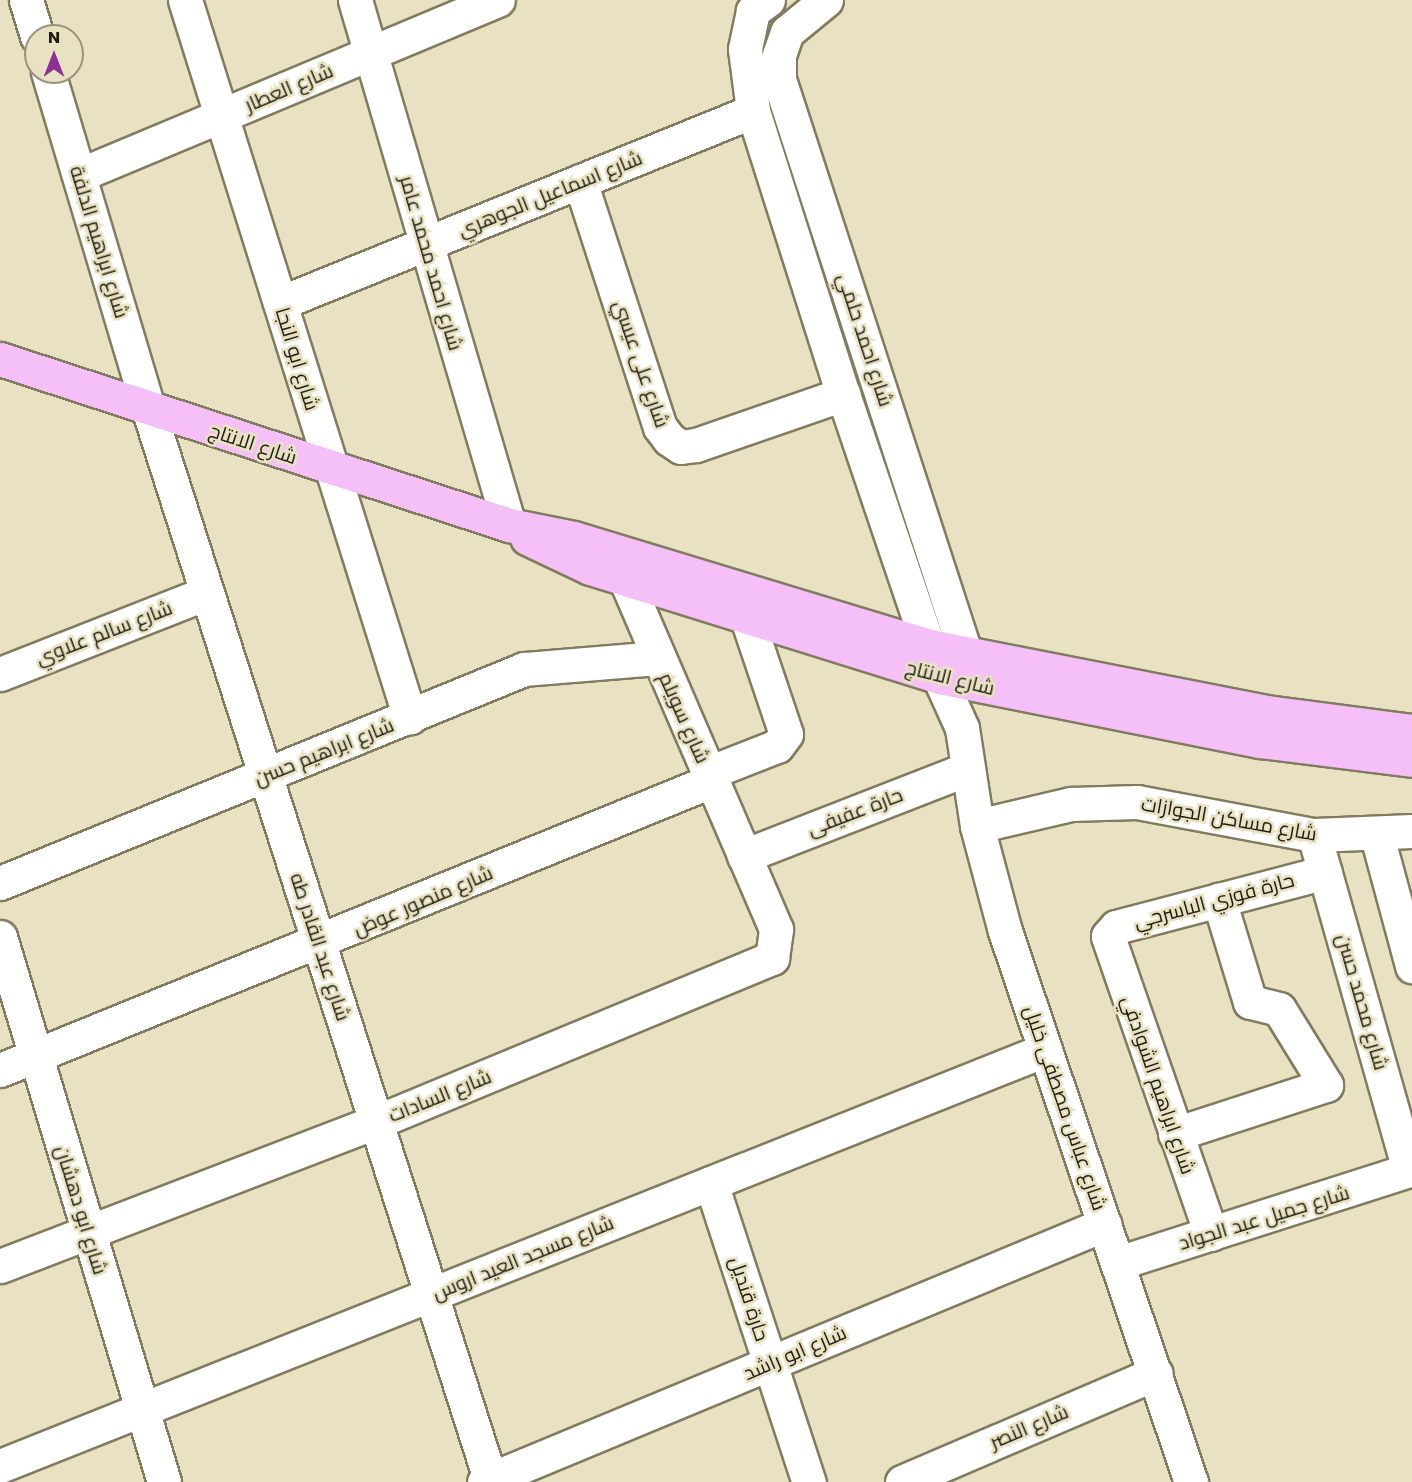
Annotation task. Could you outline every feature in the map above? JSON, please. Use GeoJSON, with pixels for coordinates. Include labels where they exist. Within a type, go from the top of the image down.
{"type":"FeatureCollection","features":[{"type":"Feature","properties":{"kind":"main road","name":"شارع الانتاج"},"geometry":{"type":"LineString","coordinates":[[0,359],[149,411],[509,525],[574,537],[930,646],[972,670],[1260,741],[1412,760]]}},
{"type":"Feature","properties":{"kind":"main road","name":"شارع الانتاج"},"geometry":{"type":"LineString","coordinates":[[509,525],[568,560],[939,677],[972,670],[1412,731]]}},
{"type":"Feature","properties":{"kind":"street"},"geometry":{"type":"LineString","coordinates":[[26,0],[33,24]]}},
{"type":"Feature","properties":{"kind":"street","name":"شارع ابو النجا"},"geometry":{"type":"LineString","coordinates":[[185,0],[330,469],[410,718]]}},
{"type":"Feature","properties":{"kind":"street","name":"شارع احمد محمد عامر"},"geometry":{"type":"LineString","coordinates":[[355,0],[509,525]]}},
{"type":"Feature","properties":{"kind":"street","name":"شارع العطار"},"geometry":{"type":"LineString","coordinates":[[79,176],[498,0]]}},
{"type":"Feature","properties":{"kind":"street"},"geometry":{"type":"LineString","coordinates":[[787,32],[826,0]]}},
{"type":"Feature","properties":{"kind":"street","name":"شارع احمد حلمي"},"geometry":{"type":"LineString","coordinates":[[754,4],[787,32],[778,67],[786,104],[972,670]]}},
{"type":"Feature","properties":{"kind":"street","name":"شارع احمد حلمي"},"geometry":{"type":"LineString","coordinates":[[754,4],[745,68],[753,111],[843,394],[939,677]]}},
{"type":"Feature","properties":{"kind":"street","name":"شارع ابراهيم الدلفة"},"geometry":{"type":"LineString","coordinates":[[52,84],[149,411]]}},
{"type":"Feature","properties":{"kind":"street","name":"شارع اسماعيل الجوهري"},"geometry":{"type":"LineString","coordinates":[[280,303],[753,111]]}},
{"type":"Feature","properties":{"kind":"street","name":"شارع على عيسي"},"geometry":{"type":"LineString","coordinates":[[580,181],[660,427],[669,439],[681,447],[696,445],[843,394]]}},
{"type":"Feature","properties":{"kind":"street","name":"شارع عبد القادر طه"},"geometry":{"type":"LineString","coordinates":[[149,411],[489,1481]]}},
{"type":"Feature","properties":{"kind":"street","name":"شارع سويلم"},"geometry":{"type":"LineString","coordinates":[[626,580],[657,658],[744,856]]}},
{"type":"Feature","properties":{"kind":"street","name":"شارع سالم علاوي"},"geometry":{"type":"LineString","coordinates":[[0,674],[207,593]]}},
{"type":"Feature","properties":{"kind":"street","name":"شارع منصور عوض"},"geometry":{"type":"LineString","coordinates":[[0,1070],[319,945],[710,777],[785,739],[747,618]]}},
{"type":"Feature","properties":{"kind":"street","name":"شارع ابراهيم حسن"},"geometry":{"type":"LineString","coordinates":[[0,884],[531,668],[657,658]]}},
{"type":"Feature","properties":{"kind":"street","name":"شارع عباس مصطفى خليل"},"geometry":{"type":"LineString","coordinates":[[972,670],[962,728],[977,826],[1046,1050],[1156,1372],[1191,1482]]}},
{"type":"Feature","properties":{"kind":"street","name":"شارع عباس مصطفى خليل"},"geometry":{"type":"LineString","coordinates":[[939,677],[962,728]]}},
{"type":"Feature","properties":{"kind":"street","name":"حارة عفيفى"},"geometry":{"type":"LineString","coordinates":[[744,856],[967,769]]}},
{"type":"Feature","properties":{"kind":"street","name":"شارع مساكن الجوازات"},"geometry":{"type":"LineString","coordinates":[[977,826],[1071,804],[1137,802],[1314,835],[1377,836],[1412,831]]}},
{"type":"Feature","properties":{"kind":"street","name":"شارع محمد حسن"},"geometry":{"type":"LineString","coordinates":[[1314,835],[1409,1170]]}},
{"type":"Feature","properties":{"kind":"street"},"geometry":{"type":"LineString","coordinates":[[1377,836],[1412,966]]}},
{"type":"Feature","properties":{"kind":"street","name":"شارع السادات"},"geometry":{"type":"LineString","coordinates":[[0,1266],[376,1122],[766,963],[778,937],[744,856]]}},
{"type":"Feature","properties":{"kind":"street","name":"حارة فوزي الباسرجي"},"geometry":{"type":"LineString","coordinates":[[1108,936],[1116,927],[1325,872]]}},
{"type":"Feature","properties":{"kind":"street"},"geometry":{"type":"LineString","coordinates":[[1176,1134],[1326,1085],[1279,1009],[1250,1002],[1219,900]]}},
{"type":"Feature","properties":{"kind":"street","name":"شارع ابراهيم الشوادفي"},"geometry":{"type":"LineString","coordinates":[[1108,936],[1210,1234]]}},
{"type":"Feature","properties":{"kind":"street","name":"شارع ابو دهشان"},"geometry":{"type":"LineString","coordinates":[[0,937],[140,1411],[164,1482]]}},
{"type":"Feature","properties":{"kind":"street","name":"شارع مسجد العيد اروس"},"geometry":{"type":"LineString","coordinates":[[0,1466],[1046,1050]]}},
{"type":"Feature","properties":{"kind":"street","name":"شارع جميل عبد الجواد"},"geometry":{"type":"LineString","coordinates":[[1118,1263],[1409,1170]]}},
{"type":"Feature","properties":{"kind":"street","name":"حارة قنديل"},"geometry":{"type":"LineString","coordinates":[[711,1183],[809,1482]]}},
{"type":"Feature","properties":{"kind":"street","name":"شارع ابو راشد"},"geometry":{"type":"LineString","coordinates":[[489,1481],[1105,1224]]}},
{"type":"Feature","properties":{"kind":"street","name":"شارع النصر"},"geometry":{"type":"LineString","coordinates":[[902,1482],[1156,1372]]}}]}
